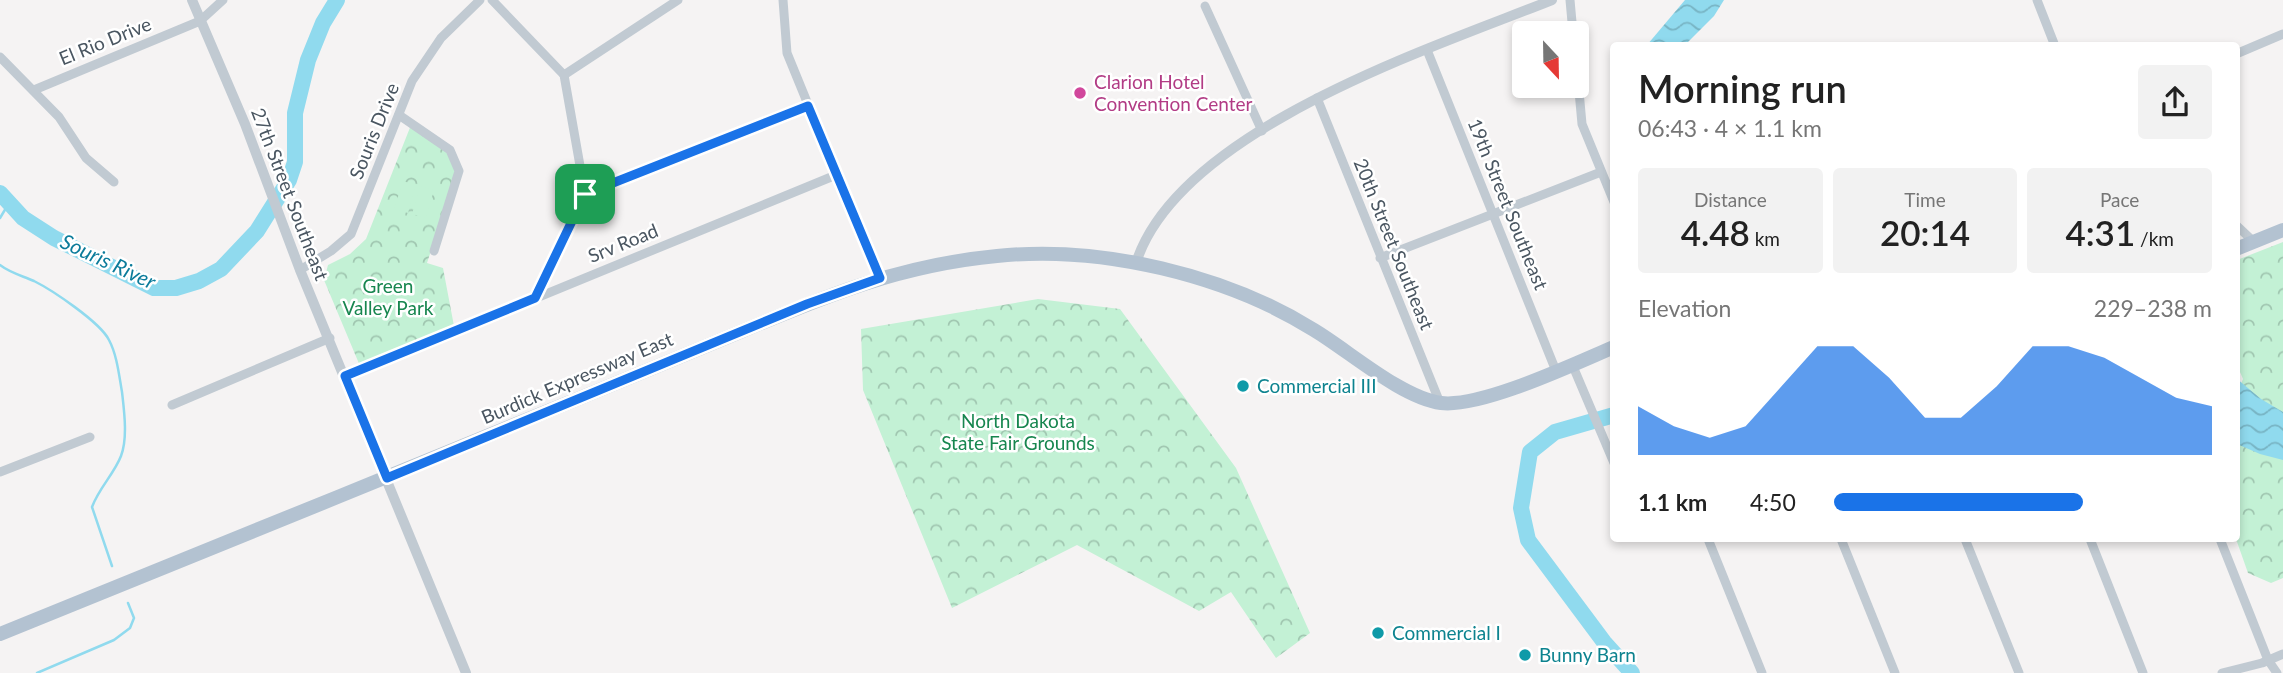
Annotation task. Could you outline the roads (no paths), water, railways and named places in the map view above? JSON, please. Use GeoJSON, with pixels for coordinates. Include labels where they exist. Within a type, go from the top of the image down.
{"type":"FeatureCollection","features":[{"type":"Feature","properties":{"kind":"main road"},"geometry":{"type":"LineString","coordinates":[[2240,247],[2283,230]]}},
{"type":"Feature","properties":{"kind":"main road","name":"Burdick Expressway East"},"geometry":{"type":"LineString","coordinates":[[0,634],[387,478],[799,307],[880,278],[956,260],[1043,254],[1136,263],[1208,282]]}},
{"type":"Feature","properties":{"kind":"main road","name":"Burdick Expressway East"},"geometry":{"type":"LineString","coordinates":[[1187,276],[1253,298],[1296,318],[1411,393],[1440,403],[1456,404],[1479,399],[1610,349]]}},
{"type":"Feature","properties":{"kind":"street","name":"27th Street Southeast"},"geometry":{"type":"LineString","coordinates":[[192,0],[466,673]]}},
{"type":"Feature","properties":{"kind":"street","name":"El Rio Drive"},"geometry":{"type":"LineString","coordinates":[[34,90],[200,21],[223,0]]}},
{"type":"Feature","properties":{"kind":"street","name":"Souris Drive"},"geometry":{"type":"LineString","coordinates":[[300,270],[331,251],[351,234],[412,81],[441,38],[480,0]]}},
{"type":"Feature","properties":{"kind":"street"},"geometry":{"type":"LineString","coordinates":[[492,0],[564,75],[585,194],[535,298]]}},
{"type":"Feature","properties":{"kind":"street"},"geometry":{"type":"LineString","coordinates":[[564,75],[678,0]]}},
{"type":"Feature","properties":{"kind":"street"},"geometry":{"type":"LineString","coordinates":[[783,0],[787,53],[880,278]]}},
{"type":"Feature","properties":{"kind":"street"},"geometry":{"type":"LineString","coordinates":[[1136,263],[1141,247],[1172,200],[1209,167],[1262,131],[1317,98],[1552,0]]}},
{"type":"Feature","properties":{"kind":"street"},"geometry":{"type":"LineString","coordinates":[[1570,0],[1572,21]]}},
{"type":"Feature","properties":{"kind":"street"},"geometry":{"type":"LineString","coordinates":[[2037,0],[2053,42]]}},
{"type":"Feature","properties":{"kind":"street"},"geometry":{"type":"LineString","coordinates":[[1205,6],[1262,131]]}},
{"type":"Feature","properties":{"kind":"street"},"geometry":{"type":"LineString","coordinates":[[2240,52],[2283,34]]}},
{"type":"Feature","properties":{"kind":"street","name":"19th Street Southeast"},"geometry":{"type":"LineString","coordinates":[[1427,50],[1556,370]]}},
{"type":"Feature","properties":{"kind":"street"},"geometry":{"type":"LineString","coordinates":[[0,57],[59,117],[86,158],[114,182]]}},
{"type":"Feature","properties":{"kind":"street","name":"20th Street Southeast"},"geometry":{"type":"LineString","coordinates":[[1317,98],[1440,403]]}},
{"type":"Feature","properties":{"kind":"street"},"geometry":{"type":"LineString","coordinates":[[1580,98],[1582,124],[1610,193]]}},
{"type":"Feature","properties":{"kind":"street"},"geometry":{"type":"LineString","coordinates":[[585,194],[808,106]]}},
{"type":"Feature","properties":{"kind":"street"},"geometry":{"type":"LineString","coordinates":[[399,115],[450,150],[460,171],[434,251]]}},
{"type":"Feature","properties":{"kind":"street"},"geometry":{"type":"LineString","coordinates":[[1380,258],[1601,172]]}},
{"type":"Feature","properties":{"kind":"street","name":"Srv Road"},"geometry":{"type":"LineString","coordinates":[[345,376],[836,175]]}},
{"type":"Feature","properties":{"kind":"street"},"geometry":{"type":"LineString","coordinates":[[2240,229],[2254,242]]}},
{"type":"Feature","properties":{"kind":"street"},"geometry":{"type":"LineString","coordinates":[[172,404],[330,338]]}},
{"type":"Feature","properties":{"kind":"street"},"geometry":{"type":"LineString","coordinates":[[1572,364],[1610,454]]}},
{"type":"Feature","properties":{"kind":"street"},"geometry":{"type":"LineString","coordinates":[[0,472],[90,437]]}},
{"type":"Feature","properties":{"kind":"street"},"geometry":{"type":"LineString","coordinates":[[1709,542],[1762,673]]}},
{"type":"Feature","properties":{"kind":"street"},"geometry":{"type":"LineString","coordinates":[[1842,542],[1895,673]]}},
{"type":"Feature","properties":{"kind":"street"},"geometry":{"type":"LineString","coordinates":[[1966,542],[2019,673]]}},
{"type":"Feature","properties":{"kind":"street"},"geometry":{"type":"LineString","coordinates":[[2091,542],[2143,673]]}},
{"type":"Feature","properties":{"kind":"street"},"geometry":{"type":"LineString","coordinates":[[2221,542],[2268,660],[2277,673]]}},
{"type":"Feature","properties":{"kind":"street"},"geometry":{"type":"LineString","coordinates":[[2222,673],[2283,654]]}},
{"type":"Feature","properties":{"kind":"water"},"geometry":{"type":"Polygon","coordinates":[[[1685,0],[1724,0],[1714,16],[1688,42],[1650,42],[1685,0]]]}},
{"type":"Feature","properties":{"kind":"water"},"geometry":{"type":"Polygon","coordinates":[[[2240,381],[2261,399],[2283,412],[2283,460],[2240,445],[2240,381]]]}},
{"type":"Feature","properties":{"kind":"waterway","name":"Souris River"},"geometry":{"type":"LineString","coordinates":[[0,193],[23,218],[54,238],[154,288],[176,288],[199,281],[221,269],[257,231],[289,180],[295,162],[295,113],[308,60],[323,23],[337,0]]}},
{"type":"Feature","properties":{"kind":"waterway"},"geometry":{"type":"LineString","coordinates":[[0,218],[9,203]]}},
{"type":"Feature","properties":{"kind":"waterway"},"geometry":{"type":"LineString","coordinates":[[0,265],[42,285],[75,307],[96,324],[112,346],[122,392],[124,441],[118,463],[92,507],[112,566]]}},
{"type":"Feature","properties":{"kind":"waterway"},"geometry":{"type":"LineString","coordinates":[[1610,416],[1555,432],[1530,452],[1521,508],[1528,540],[1604,642],[1632,673]]}},
{"type":"Feature","properties":{"kind":"waterway"},"geometry":{"type":"LineString","coordinates":[[37,673],[114,640],[130,628],[134,618],[128,603]]}},
{"type":"Feature","properties":{"kind":"place","name":"Clarion Hotel Convention Center"},"geometry":{"type":"Point","coordinates":[1080,93]}},
{"type":"Feature","properties":{"kind":"place","name":"Commercial III"},"geometry":{"type":"Point","coordinates":[1243,386]}},
{"type":"Feature","properties":{"kind":"place","name":"Commercial I"},"geometry":{"type":"Point","coordinates":[1378,633]}},
{"type":"Feature","properties":{"kind":"place","name":"Bunny Barn"},"geometry":{"type":"Point","coordinates":[1525,655]}},
{"type":"Feature","properties":{"kind":"park label","name":"Green Valley Park"},"geometry":{"type":"Point","coordinates":[388,297]}},
{"type":"Feature","properties":{"kind":"park label","name":"North Dakota State Fair Grounds"},"geometry":{"type":"Point","coordinates":[1018,432]}}]}
